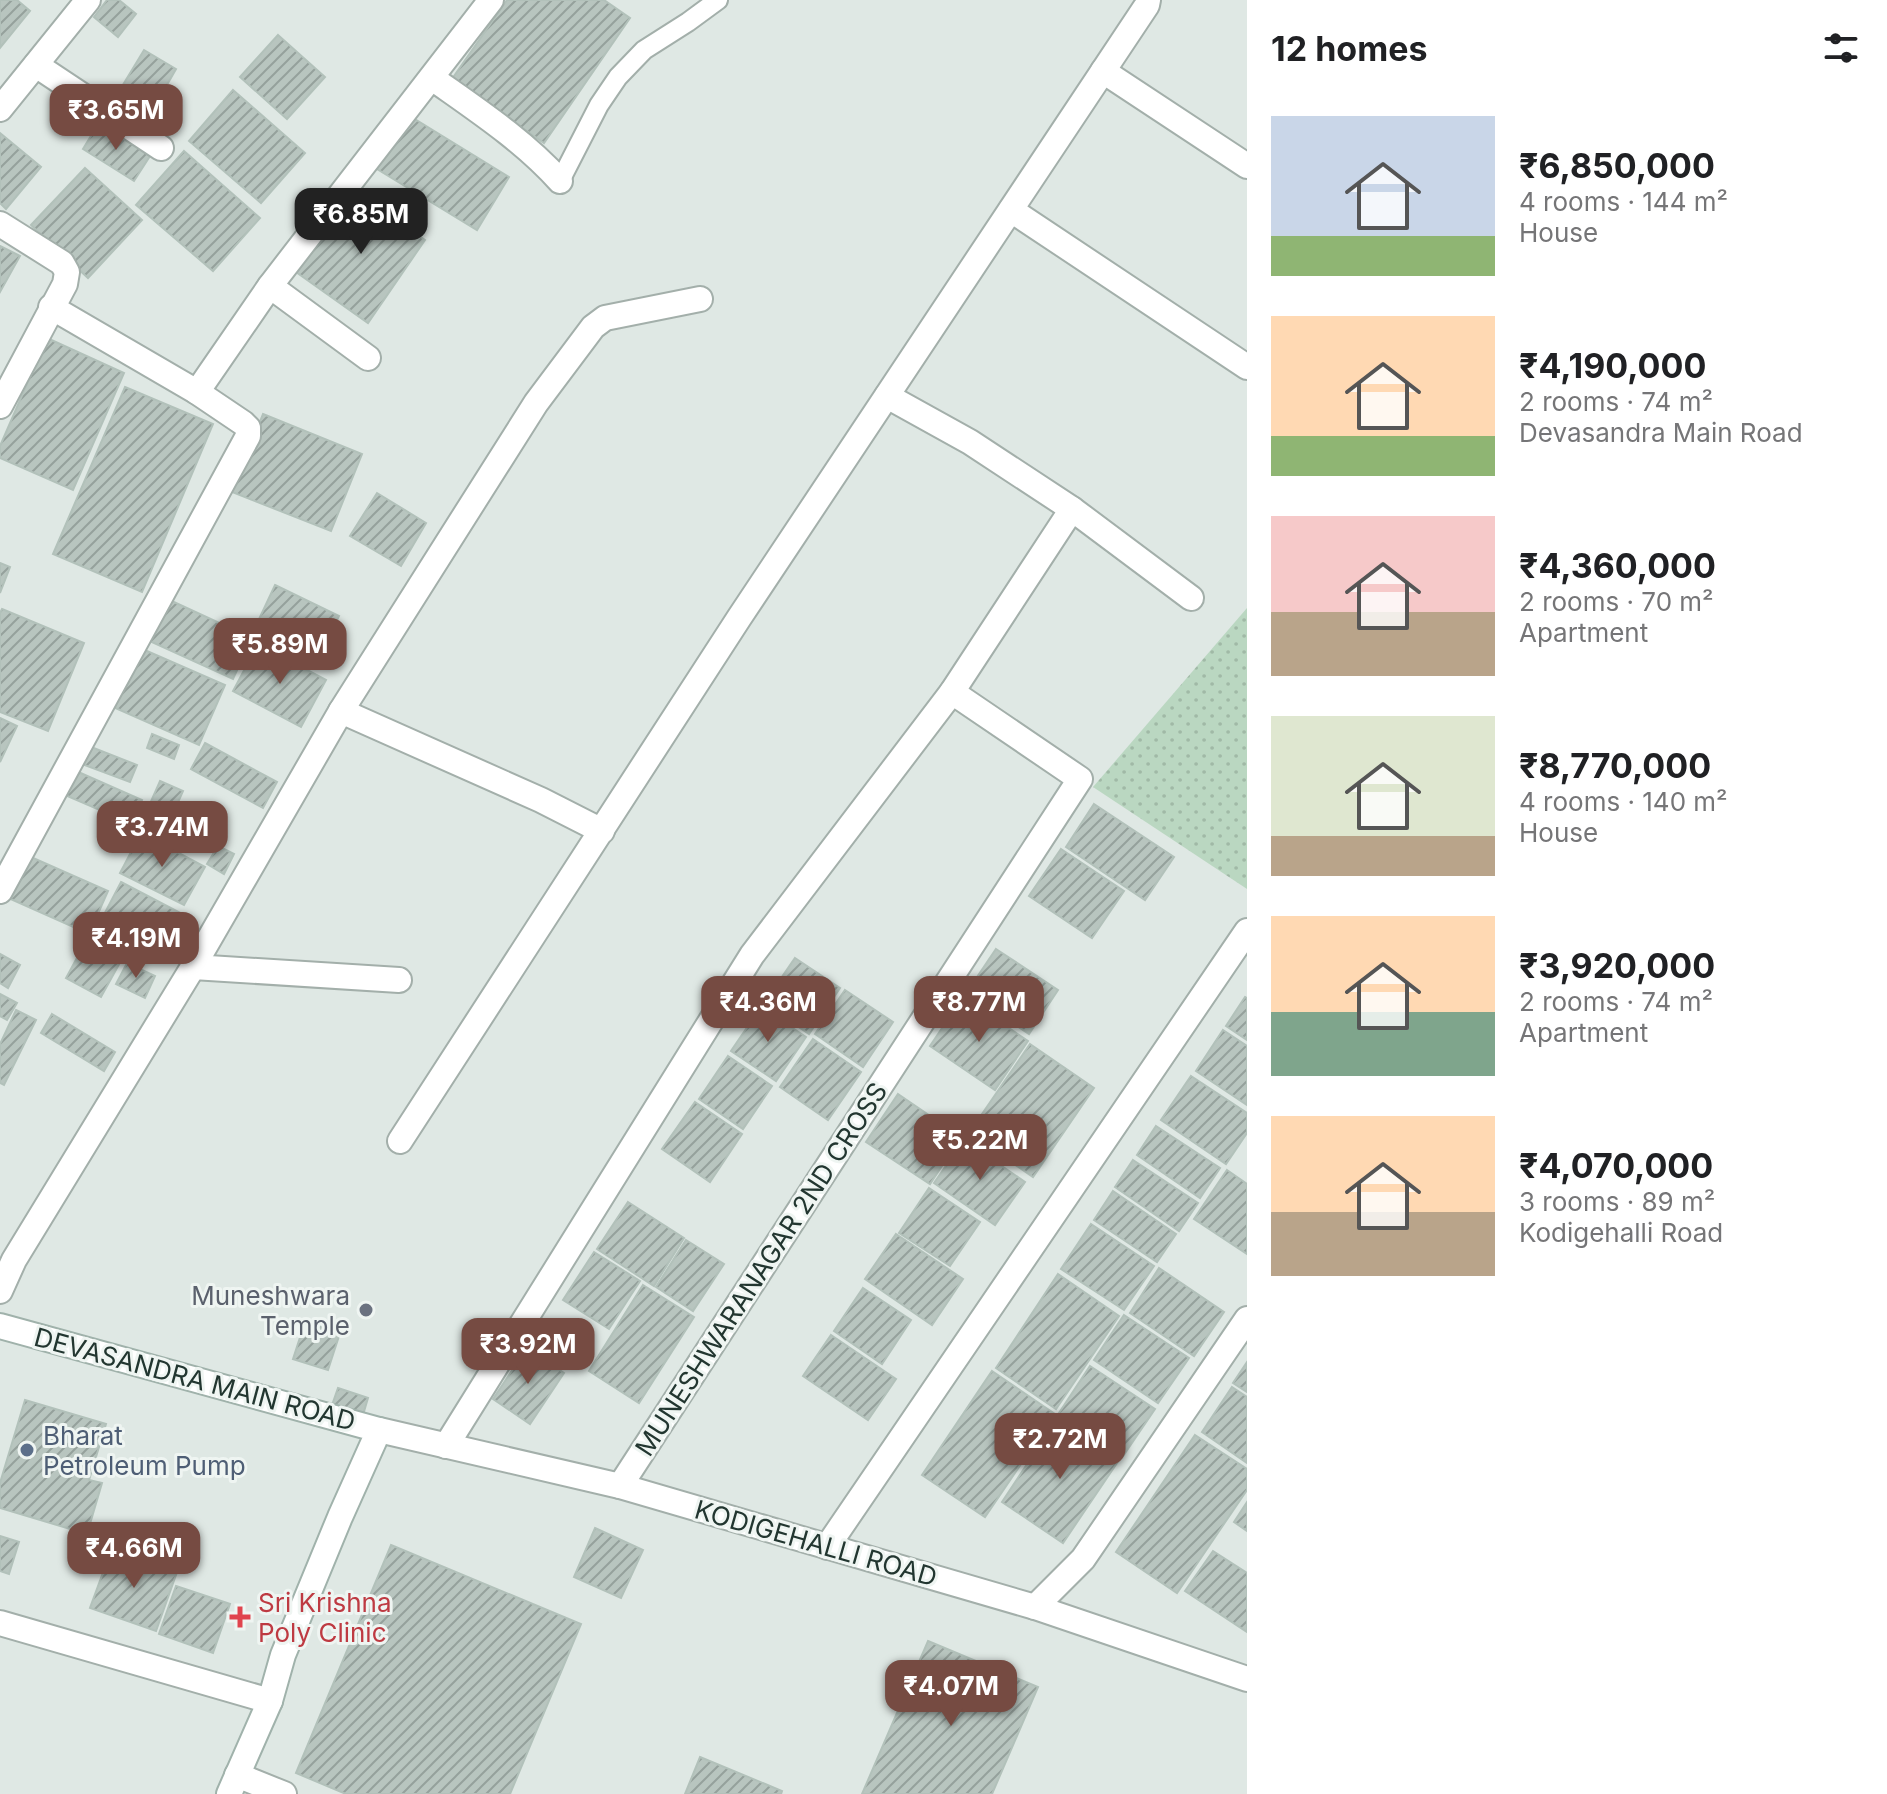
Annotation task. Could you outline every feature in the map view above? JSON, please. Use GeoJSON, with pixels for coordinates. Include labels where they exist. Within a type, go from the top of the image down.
{"type":"FeatureCollection","features":[{"type":"Feature","properties":{"kind":"street"},"geometry":{"type":"LineString","coordinates":[[0,109],[88,0]]}},
{"type":"Feature","properties":{"kind":"street"},"geometry":{"type":"LineString","coordinates":[[197,392],[270,286],[491,0]]}},
{"type":"Feature","properties":{"kind":"street"},"geometry":{"type":"LineString","coordinates":[[400,1141],[739,618],[1148,0]]}},
{"type":"Feature","properties":{"kind":"street"},"geometry":{"type":"LineString","coordinates":[[36,65],[161,148]]}},
{"type":"Feature","properties":{"kind":"street"},"geometry":{"type":"LineString","coordinates":[[1103,71],[1247,166]]}},
{"type":"Feature","properties":{"kind":"street"},"geometry":{"type":"LineString","coordinates":[[432,78],[517,139],[560,181]]}},
{"type":"Feature","properties":{"kind":"street"},"geometry":{"type":"LineString","coordinates":[[1011,210],[1247,367]]}},
{"type":"Feature","properties":{"kind":"street"},"geometry":{"type":"LineString","coordinates":[[0,224],[62,263],[67,272],[65,284],[0,406]]}},
{"type":"Feature","properties":{"kind":"street"},"geometry":{"type":"LineString","coordinates":[[270,286],[368,358]]}},
{"type":"Feature","properties":{"kind":"street"},"geometry":{"type":"LineString","coordinates":[[0,1291],[14,1260],[193,967],[341,711],[536,403],[593,327],[605,318],[700,299]]}},
{"type":"Feature","properties":{"kind":"street"},"geometry":{"type":"LineString","coordinates":[[0,891],[248,436],[248,428],[243,423],[197,392],[51,307]]}},
{"type":"Feature","properties":{"kind":"street"},"geometry":{"type":"LineString","coordinates":[[887,396],[970,442],[1072,509],[1191,598]]}},
{"type":"Feature","properties":{"kind":"street"},"geometry":{"type":"LineString","coordinates":[[446,1446],[752,955],[952,692],[1072,509]]}},
{"type":"Feature","properties":{"kind":"street","name":"MUNESHWARANAGAR 2ND CROSS"},"geometry":{"type":"LineString","coordinates":[[620,1486],[1080,779],[952,692]]}},
{"type":"Feature","properties":{"kind":"street"},"geometry":{"type":"LineString","coordinates":[[341,711],[541,800],[602,831]]}},
{"type":"Feature","properties":{"kind":"street"},"geometry":{"type":"LineString","coordinates":[[827,1547],[1247,931]]}},
{"type":"Feature","properties":{"kind":"street"},"geometry":{"type":"LineString","coordinates":[[193,967],[399,980]]}},
{"type":"Feature","properties":{"kind":"street"},"geometry":{"type":"LineString","coordinates":[[1035,1607],[1083,1559],[1247,1319]]}},
{"type":"Feature","properties":{"kind":"street","name":"DEVASANDRA MAIN ROAD"},"geometry":{"type":"LineString","coordinates":[[0,1326],[376,1438],[283,1655],[270,1701],[233,1784]]}},
{"type":"Feature","properties":{"kind":"street","name":"KODIGEHALLI ROAD"},"geometry":{"type":"LineString","coordinates":[[376,1438],[446,1446],[620,1486],[1035,1607],[1247,1679]]}},
{"type":"Feature","properties":{"kind":"street"},"geometry":{"type":"LineString","coordinates":[[0,1623],[270,1701]]}},
{"type":"Feature","properties":{"kind":"street"},"geometry":{"type":"LineString","coordinates":[[233,1784],[284,1794]]}},
{"type":"Feature","properties":{"kind":"lane"},"geometry":{"type":"LineString","coordinates":[[560,181],[599,105],[618,77],[644,50],[718,0]]}},
{"type":"Feature","properties":{"kind":"green space"},"geometry":{"type":"Polygon","coordinates":[[[1247,608],[1247,889],[1093,787],[1247,608]]]}},
{"type":"Feature","properties":{"kind":"building"},"geometry":{"type":"Polygon","coordinates":[[[0,0],[17,0],[30,11],[0,48],[0,0]]]}},
{"type":"Feature","properties":{"kind":"building"},"geometry":{"type":"Polygon","coordinates":[[[107,0],[119,0],[136,14],[118,37],[94,17],[107,0]]]}},
{"type":"Feature","properties":{"kind":"building"},"geometry":{"type":"Polygon","coordinates":[[[507,0],[604,0],[630,18],[544,143],[452,79],[507,0]]]}},
{"type":"Feature","properties":{"kind":"building"},"geometry":{"type":"Polygon","coordinates":[[[278,35],[325,77],[287,119],[240,77],[278,35]]]}},
{"type":"Feature","properties":{"kind":"building"},"geometry":{"type":"Polygon","coordinates":[[[144,50],[176,69],[145,123],[112,103],[144,50]]]}},
{"type":"Feature","properties":{"kind":"building"},"geometry":{"type":"Polygon","coordinates":[[[233,90],[305,153],[261,203],[189,141],[233,90]]]}},
{"type":"Feature","properties":{"kind":"building"},"geometry":{"type":"Polygon","coordinates":[[[405,113],[509,177],[477,230],[372,166],[405,113]]]}},
{"type":"Feature","properties":{"kind":"building"},"geometry":{"type":"Polygon","coordinates":[[[99,123],[150,156],[134,181],[83,149],[99,123]]]}},
{"type":"Feature","properties":{"kind":"building"},"geometry":{"type":"Polygon","coordinates":[[[0,133],[41,167],[6,209],[0,203],[0,133]]]}},
{"type":"Feature","properties":{"kind":"building"},"geometry":{"type":"Polygon","coordinates":[[[184,151],[260,218],[213,271],[136,205],[184,151]]]}},
{"type":"Feature","properties":{"kind":"building"},"geometry":{"type":"Polygon","coordinates":[[[85,168],[142,220],[88,278],[31,225],[85,168]]]}},
{"type":"Feature","properties":{"kind":"building"},"geometry":{"type":"Polygon","coordinates":[[[353,190],[425,240],[368,323],[296,272],[353,190]]]}},
{"type":"Feature","properties":{"kind":"building"},"geometry":{"type":"Polygon","coordinates":[[[0,246],[20,256],[0,292],[0,246]]]}},
{"type":"Feature","properties":{"kind":"building"},"geometry":{"type":"Polygon","coordinates":[[[47,338],[124,373],[73,490],[0,458],[0,446],[47,338]]]}},
{"type":"Feature","properties":{"kind":"building"},"geometry":{"type":"Polygon","coordinates":[[[125,387],[213,424],[142,592],[53,554],[125,387]]]}},
{"type":"Feature","properties":{"kind":"building"},"geometry":{"type":"Polygon","coordinates":[[[263,414],[362,454],[331,531],[232,492],[263,414]]]}},
{"type":"Feature","properties":{"kind":"building"},"geometry":{"type":"Polygon","coordinates":[[[377,493],[426,523],[401,566],[350,536],[377,493]]]}},
{"type":"Feature","properties":{"kind":"building"},"geometry":{"type":"Polygon","coordinates":[[[0,563],[10,567],[0,593],[0,563]]]}},
{"type":"Feature","properties":{"kind":"building"},"geometry":{"type":"Polygon","coordinates":[[[275,585],[339,616],[316,663],[253,632],[275,585]]]}},
{"type":"Feature","properties":{"kind":"building"},"geometry":{"type":"Polygon","coordinates":[[[163,597],[252,638],[233,679],[143,638],[163,597]]]}},
{"type":"Feature","properties":{"kind":"building"},"geometry":{"type":"Polygon","coordinates":[[[2,609],[84,643],[48,731],[0,712],[2,609]]]}},
{"type":"Feature","properties":{"kind":"building"},"geometry":{"type":"Polygon","coordinates":[[[258,644],[326,680],[301,727],[233,691],[258,644]]]}},
{"type":"Feature","properties":{"kind":"building"},"geometry":{"type":"Polygon","coordinates":[[[140,648],[225,685],[199,745],[113,707],[140,648]]]}},
{"type":"Feature","properties":{"kind":"building"},"geometry":{"type":"Polygon","coordinates":[[[0,718],[17,726],[0,762],[0,718]]]}},
{"type":"Feature","properties":{"kind":"building"},"geometry":{"type":"Polygon","coordinates":[[[152,734],[179,745],[174,759],[147,748],[152,734]]]}},
{"type":"Feature","properties":{"kind":"building"},"geometry":{"type":"Polygon","coordinates":[[[205,743],[277,782],[263,808],[191,769],[205,743]]]}},
{"type":"Feature","properties":{"kind":"building"},"geometry":{"type":"Polygon","coordinates":[[[86,745],[137,765],[130,782],[79,763],[86,745]]]}},
{"type":"Feature","properties":{"kind":"building"},"geometry":{"type":"Polygon","coordinates":[[[76,771],[142,800],[132,824],[65,795],[76,771]]]}},
{"type":"Feature","properties":{"kind":"building"},"geometry":{"type":"Polygon","coordinates":[[[160,781],[183,791],[168,825],[145,815],[160,781]]]}},
{"type":"Feature","properties":{"kind":"building"},"geometry":{"type":"Polygon","coordinates":[[[1094,804],[1174,857],[1145,900],[1066,847],[1094,804]]]}},
{"type":"Feature","properties":{"kind":"building"},"geometry":{"type":"Polygon","coordinates":[[[141,833],[205,867],[184,905],[120,873],[141,833]]]}},
{"type":"Feature","properties":{"kind":"building"},"geometry":{"type":"Polygon","coordinates":[[[218,846],[234,854],[224,874],[207,864],[218,846]]]}},
{"type":"Feature","properties":{"kind":"building"},"geometry":{"type":"Polygon","coordinates":[[[1061,849],[1124,891],[1092,938],[1029,896],[1061,849]]]}},
{"type":"Feature","properties":{"kind":"building"},"geometry":{"type":"Polygon","coordinates":[[[24,854],[108,891],[89,934],[6,897],[24,854]]]}},
{"type":"Feature","properties":{"kind":"building"},"geometry":{"type":"Polygon","coordinates":[[[121,882],[188,917],[165,961],[98,926],[121,882]]]}},
{"type":"Feature","properties":{"kind":"building"},"geometry":{"type":"Polygon","coordinates":[[[86,941],[122,959],[101,997],[66,978],[86,941]]]}},
{"type":"Feature","properties":{"kind":"building"},"geometry":{"type":"Polygon","coordinates":[[[996,949],[1058,990],[1029,1034],[967,992],[996,949]]]}},
{"type":"Feature","properties":{"kind":"building"},"geometry":{"type":"Polygon","coordinates":[[[0,954],[20,965],[8,988],[0,983],[0,954]]]}},
{"type":"Feature","properties":{"kind":"building"},"geometry":{"type":"Polygon","coordinates":[[[795,958],[840,988],[809,1034],[764,1003],[795,958]]]}},
{"type":"Feature","properties":{"kind":"building"},"geometry":{"type":"Polygon","coordinates":[[[127,963],[155,976],[145,998],[116,984],[127,963]]]}},
{"type":"Feature","properties":{"kind":"building"},"geometry":{"type":"Polygon","coordinates":[[[845,990],[893,1022],[863,1067],[815,1034],[845,990]]]}},
{"type":"Feature","properties":{"kind":"building"},"geometry":{"type":"Polygon","coordinates":[[[0,994],[17,1003],[7,1020],[0,1016],[0,994]]]}},
{"type":"Feature","properties":{"kind":"building"},"geometry":{"type":"Polygon","coordinates":[[[963,997],[1028,1041],[995,1090],[930,1046],[963,997]]]}},
{"type":"Feature","properties":{"kind":"building"},"geometry":{"type":"Polygon","coordinates":[[[1247,998],[1247,1040],[1226,1026],[1247,998]]]}},
{"type":"Feature","properties":{"kind":"building"},"geometry":{"type":"Polygon","coordinates":[[[761,1007],[806,1037],[776,1081],[731,1051],[761,1007]]]}},
{"type":"Feature","properties":{"kind":"building"},"geometry":{"type":"Polygon","coordinates":[[[16,1010],[36,1020],[4,1085],[0,1083],[0,1044],[16,1010]]]}},
{"type":"Feature","properties":{"kind":"building"},"geometry":{"type":"Polygon","coordinates":[[[52,1014],[115,1052],[104,1071],[41,1033],[52,1014]]]}},
{"type":"Feature","properties":{"kind":"building"},"geometry":{"type":"Polygon","coordinates":[[[1223,1030],[1247,1046],[1247,1105],[1196,1071],[1223,1030]]]}},
{"type":"Feature","properties":{"kind":"building"},"geometry":{"type":"Polygon","coordinates":[[[813,1039],[861,1072],[828,1120],[780,1087],[813,1039]]]}},
{"type":"Feature","properties":{"kind":"building"},"geometry":{"type":"Polygon","coordinates":[[[1030,1044],[1094,1088],[1033,1177],[969,1133],[1030,1044]]]}},
{"type":"Feature","properties":{"kind":"building"},"geometry":{"type":"Polygon","coordinates":[[[728,1056],[772,1086],[743,1129],[699,1099],[728,1056]]]}},
{"type":"Feature","properties":{"kind":"building"},"geometry":{"type":"Polygon","coordinates":[[[1191,1076],[1247,1113],[1247,1133],[1226,1164],[1161,1120],[1191,1076]]]}},
{"type":"Feature","properties":{"kind":"building"},"geometry":{"type":"Polygon","coordinates":[[[898,1094],[961,1137],[930,1184],[866,1142],[898,1094]]]}},
{"type":"Feature","properties":{"kind":"building"},"geometry":{"type":"Polygon","coordinates":[[[695,1102],[742,1134],[710,1182],[662,1149],[695,1102]]]}},
{"type":"Feature","properties":{"kind":"building"},"geometry":{"type":"Polygon","coordinates":[[[1156,1126],[1220,1168],[1200,1198],[1137,1155],[1156,1126]]]}},
{"type":"Feature","properties":{"kind":"building"},"geometry":{"type":"Polygon","coordinates":[[[964,1140],[1025,1182],[995,1225],[934,1183],[964,1140]]]}},
{"type":"Feature","properties":{"kind":"building"},"geometry":{"type":"Polygon","coordinates":[[[1133,1160],[1198,1203],[1179,1231],[1115,1187],[1133,1160]]]}},
{"type":"Feature","properties":{"kind":"building"},"geometry":{"type":"Polygon","coordinates":[[[1227,1170],[1247,1184],[1247,1254],[1194,1219],[1227,1170]]]}},
{"type":"Feature","properties":{"kind":"building"},"geometry":{"type":"Polygon","coordinates":[[[929,1188],[980,1222],[950,1266],[899,1233],[929,1188]]]}},
{"type":"Feature","properties":{"kind":"building"},"geometry":{"type":"Polygon","coordinates":[[[1113,1191],[1176,1234],[1157,1262],[1094,1220],[1113,1191]]]}},
{"type":"Feature","properties":{"kind":"building"},"geometry":{"type":"Polygon","coordinates":[[[628,1202],[684,1238],[654,1286],[597,1249],[628,1202]]]}},
{"type":"Feature","properties":{"kind":"building"},"geometry":{"type":"Polygon","coordinates":[[[1091,1224],[1154,1266],[1124,1310],[1061,1269],[1091,1224]]]}},
{"type":"Feature","properties":{"kind":"building"},"geometry":{"type":"Polygon","coordinates":[[[896,1234],[963,1279],[932,1325],[865,1279],[896,1234]]]}},
{"type":"Feature","properties":{"kind":"building"},"geometry":{"type":"Polygon","coordinates":[[[686,1240],[724,1264],[693,1311],[656,1287],[686,1240]]]}},
{"type":"Feature","properties":{"kind":"building"},"geometry":{"type":"Polygon","coordinates":[[[594,1252],[640,1281],[609,1329],[563,1300],[594,1252]]]}},
{"type":"Feature","properties":{"kind":"building"},"geometry":{"type":"Polygon","coordinates":[[[1159,1268],[1224,1312],[1194,1356],[1130,1313],[1159,1268]]]}},
{"type":"Feature","properties":{"kind":"building"},"geometry":{"type":"Polygon","coordinates":[[[1058,1274],[1119,1316],[1056,1409],[996,1368],[1058,1274]]]}},
{"type":"Feature","properties":{"kind":"building"},"geometry":{"type":"Polygon","coordinates":[[[643,1285],[694,1317],[639,1403],[589,1371],[643,1285]]]}},
{"type":"Feature","properties":{"kind":"building"},"geometry":{"type":"Polygon","coordinates":[[[863,1288],[911,1320],[882,1364],[834,1331],[863,1288]]]}},
{"type":"Feature","properties":{"kind":"building"},"geometry":{"type":"Polygon","coordinates":[[[1124,1315],[1189,1358],[1158,1403],[1094,1360],[1124,1315]]]}},
{"type":"Feature","properties":{"kind":"building"},"geometry":{"type":"Polygon","coordinates":[[[305,1322],[340,1333],[328,1370],[293,1359],[305,1322]]]}},
{"type":"Feature","properties":{"kind":"building"},"geometry":{"type":"Polygon","coordinates":[[[831,1335],[896,1379],[868,1420],[803,1376],[831,1335]]]}},
{"type":"Feature","properties":{"kind":"building"},"geometry":{"type":"Polygon","coordinates":[[[527,1348],[564,1373],[530,1424],[493,1399],[527,1348]]]}},
{"type":"Feature","properties":{"kind":"building"},"geometry":{"type":"Polygon","coordinates":[[[1247,1362],[1247,1392],[1233,1383],[1247,1362]]]}},
{"type":"Feature","properties":{"kind":"building"},"geometry":{"type":"Polygon","coordinates":[[[1090,1366],[1155,1409],[1123,1456],[1059,1413],[1090,1366]]]}},
{"type":"Feature","properties":{"kind":"building"},"geometry":{"type":"Polygon","coordinates":[[[992,1371],[1055,1414],[985,1517],[922,1475],[992,1371]]]}},
{"type":"Feature","properties":{"kind":"building"},"geometry":{"type":"Polygon","coordinates":[[[1232,1387],[1247,1397],[1247,1463],[1202,1432],[1232,1387]]]}},
{"type":"Feature","properties":{"kind":"building"},"geometry":{"type":"Polygon","coordinates":[[[338,1388],[368,1398],[363,1415],[332,1405],[338,1388]]]}},
{"type":"Feature","properties":{"kind":"building"},"geometry":{"type":"Polygon","coordinates":[[[25,1400],[106,1424],[89,1480],[102,1483],[87,1534],[0,1508],[0,1483],[25,1400]]]}},
{"type":"Feature","properties":{"kind":"building"},"geometry":{"type":"Polygon","coordinates":[[[1057,1419],[1119,1460],[1063,1543],[1002,1502],[1057,1419]]]}},
{"type":"Feature","properties":{"kind":"building"},"geometry":{"type":"Polygon","coordinates":[[[1195,1435],[1247,1469],[1247,1490],[1177,1593],[1116,1552],[1195,1435]]]}},
{"type":"Feature","properties":{"kind":"building"},"geometry":{"type":"Polygon","coordinates":[[[1247,1502],[1247,1531],[1234,1522],[1247,1502]]]}},
{"type":"Feature","properties":{"kind":"building"},"geometry":{"type":"Polygon","coordinates":[[[595,1528],[643,1550],[621,1598],[574,1577],[595,1528]]]}},
{"type":"Feature","properties":{"kind":"building"},"geometry":{"type":"Polygon","coordinates":[[[0,1536],[19,1542],[9,1574],[0,1571],[0,1536]]]}},
{"type":"Feature","properties":{"kind":"building"},"geometry":{"type":"Polygon","coordinates":[[[391,1545],[581,1624],[510,1794],[346,1794],[296,1773],[391,1545]]]}},
{"type":"Feature","properties":{"kind":"building"},"geometry":{"type":"Polygon","coordinates":[[[112,1548],[177,1572],[156,1631],[90,1608],[112,1548]]]}},
{"type":"Feature","properties":{"kind":"building"},"geometry":{"type":"Polygon","coordinates":[[[1213,1551],[1247,1573],[1247,1632],[1185,1591],[1213,1551]]]}},
{"type":"Feature","properties":{"kind":"building"},"geometry":{"type":"Polygon","coordinates":[[[176,1586],[230,1604],[213,1653],[159,1634],[176,1586]]]}},
{"type":"Feature","properties":{"kind":"building"},"geometry":{"type":"Polygon","coordinates":[[[928,1641],[1038,1687],[992,1794],[862,1794],[928,1641]]]}},
{"type":"Feature","properties":{"kind":"building"},"geometry":{"type":"Polygon","coordinates":[[[700,1757],[782,1791],[781,1794],[685,1794],[700,1757]]]}},
{"type":"Feature","properties":{"kind":"place","name":"Muneshwara Temple"},"geometry":{"type":"Point","coordinates":[366,1310]}},
{"type":"Feature","properties":{"kind":"place","name":"Bharat Petroleum Pump"},"geometry":{"type":"Point","coordinates":[27,1450]}},
{"type":"Feature","properties":{"kind":"place","name":"Sri Krishna Poly Clinic"},"geometry":{"type":"Point","coordinates":[240,1617]}}]}
